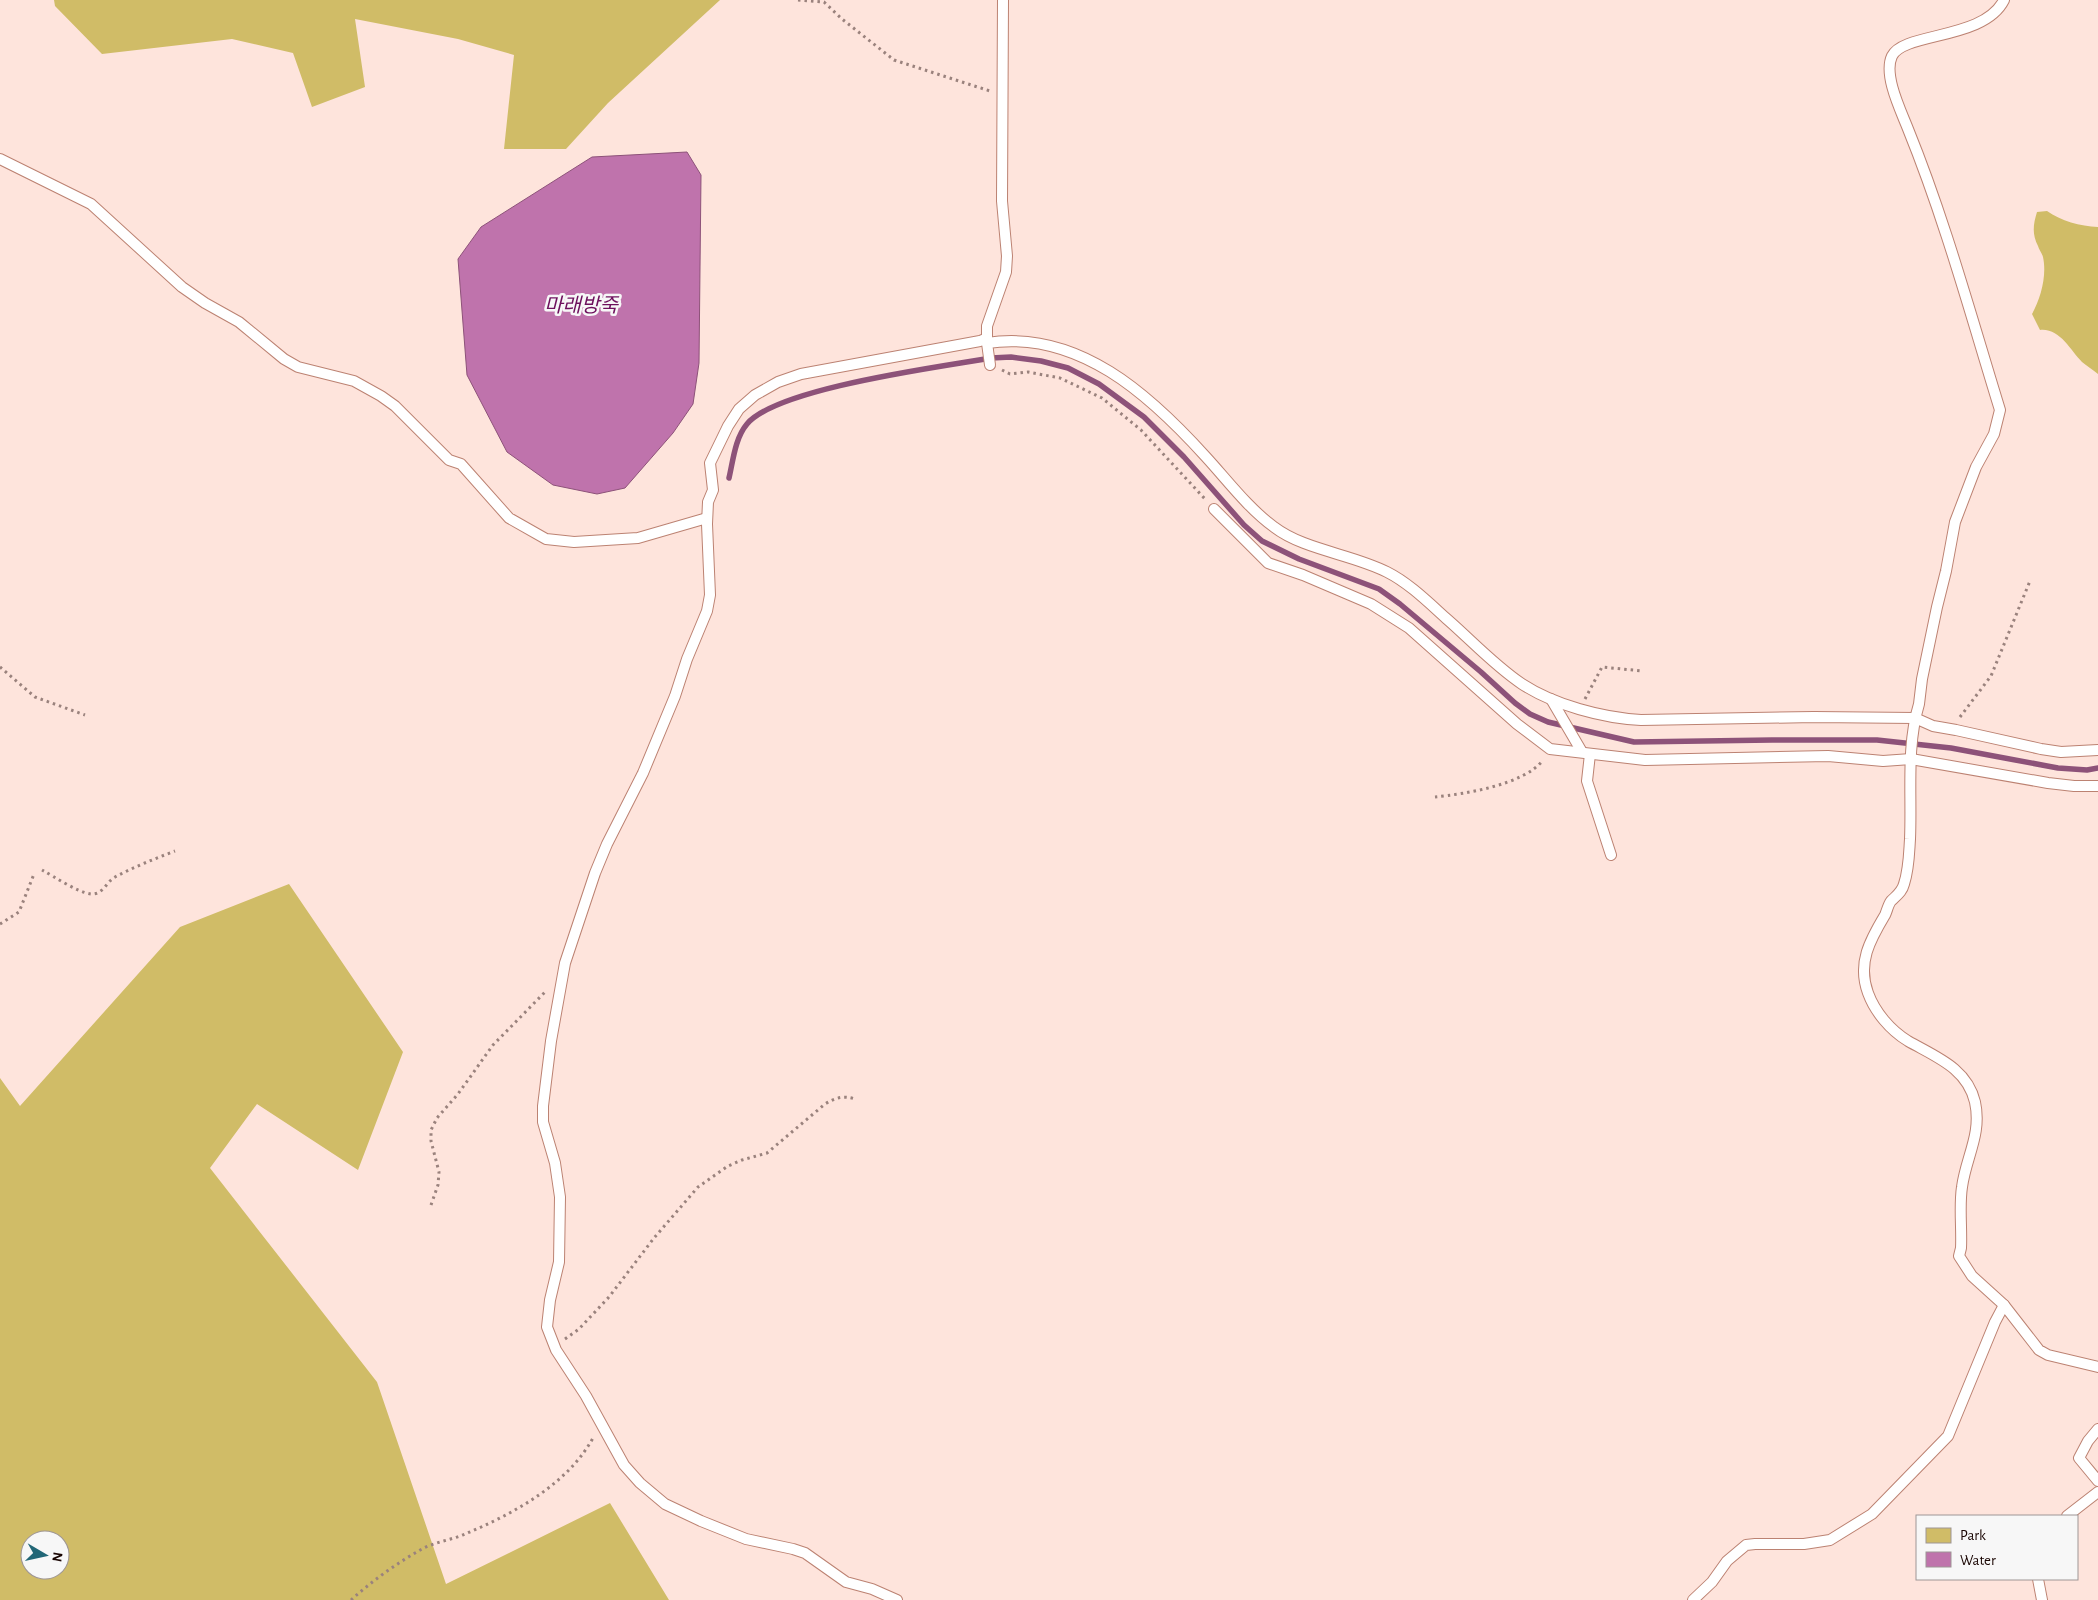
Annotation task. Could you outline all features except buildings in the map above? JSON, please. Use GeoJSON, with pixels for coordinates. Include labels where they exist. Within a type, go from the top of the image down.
{"type":"FeatureCollection","features":[{"type":"Feature","properties":{"kind":"lane"},"geometry":{"type":"LineString","coordinates":[[990,365],[987,326],[1006,272],[1007,256],[1002,201],[1004,131],[1002,96],[1003,0]]}},
{"type":"Feature","properties":{"kind":"lane"},"geometry":{"type":"LineString","coordinates":[[2004,0],[1995,13],[1977,24],[1902,47],[1892,57],[1890,65],[1896,99],[1924,169],[2000,410],[1994,434],[1976,466],[1955,522],[1915,718],[1911,759],[1907,874],[1901,893],[1890,902],[1866,951],[1864,978],[1867,992],[1886,1023],[1907,1040],[1939,1057],[1953,1067],[1964,1078],[1975,1102],[1977,1134],[1962,1188],[1962,1248],[1959,1256],[1972,1276],[2004,1305],[2039,1350],[2048,1355],[2098,1367]]}},
{"type":"Feature","properties":{"kind":"lane"},"geometry":{"type":"LineString","coordinates":[[0,159],[91,204],[182,287],[205,303],[239,322],[284,359],[298,367],[354,381],[388,401],[449,460],[461,464],[509,518],[546,539],[574,542],[638,538],[707,518]]}},
{"type":"Feature","properties":{"kind":"lane"},"geometry":{"type":"LineString","coordinates":[[897,1600],[872,1589],[846,1582],[805,1553],[746,1540],[665,1504],[640,1483],[624,1464],[586,1396],[565,1367],[547,1328],[547,1318],[559,1254],[560,1197],[554,1156],[543,1122],[543,1106],[551,1041],[563,972],[595,873],[607,844],[643,773],[676,696],[707,610],[710,596],[707,518],[708,502],[713,490],[710,463],[739,409],[754,396],[778,382],[801,374],[980,341],[1009,339],[1040,344],[1077,354],[1106,368],[1161,412],[1260,515],[1275,528],[1291,538],[1351,557],[1388,572],[1429,604],[1520,682],[1551,699],[1620,719],[1721,720],[1757,717],[1915,718],[1933,726],[2061,752],[2098,750]]}},
{"type":"Feature","properties":{"kind":"lane"},"geometry":{"type":"LineString","coordinates":[[1214,509],[1268,563],[1303,575],[1371,604],[1409,628],[1517,724],[1550,749],[1646,760],[1828,756],[1883,761],[1911,759],[2048,783],[2098,786]]}},
{"type":"Feature","properties":{"kind":"lane"},"geometry":{"type":"LineString","coordinates":[[1551,699],[1586,753],[1587,781],[1611,855]]}},
{"type":"Feature","properties":{"kind":"lane"},"geometry":{"type":"LineString","coordinates":[[1693,1600],[1712,1582],[1727,1561],[1746,1546],[1755,1544],[1812,1543],[1830,1540],[1872,1514],[1948,1436],[1995,1322],[2004,1305]]}},
{"type":"Feature","properties":{"kind":"lane"},"geometry":{"type":"LineString","coordinates":[[2098,1428],[2079,1458],[2098,1482]]}},
{"type":"Feature","properties":{"kind":"lane"},"geometry":{"type":"LineString","coordinates":[[2068,1515],[2098,1492]]}},
{"type":"Feature","properties":{"kind":"lane"},"geometry":{"type":"LineString","coordinates":[[2038,1580],[2042,1600]]}},
{"type":"Feature","properties":{"kind":"path"},"geometry":{"type":"LineString","coordinates":[[798,0],[824,2],[842,19],[894,60],[1002,96]]}},
{"type":"Feature","properties":{"kind":"path"},"geometry":{"type":"LineString","coordinates":[[990,365],[1010,374],[1028,372],[1060,378],[1102,398],[1141,430],[1214,509]]}},
{"type":"Feature","properties":{"kind":"path"},"geometry":{"type":"LineString","coordinates":[[1960,730],[1960,717],[1991,676],[2030,581]]}},
{"type":"Feature","properties":{"kind":"path"},"geometry":{"type":"LineString","coordinates":[[0,667],[35,697],[85,715]]}},
{"type":"Feature","properties":{"kind":"path"},"geometry":{"type":"LineString","coordinates":[[1580,708],[1602,668],[1643,671]]}},
{"type":"Feature","properties":{"kind":"path"},"geometry":{"type":"LineString","coordinates":[[1435,797],[1468,793],[1500,784],[1522,775],[1540,763],[1550,749]]}},
{"type":"Feature","properties":{"kind":"path"},"geometry":{"type":"LineString","coordinates":[[42,870],[83,891],[96,893],[103,890],[114,878],[146,862],[175,852]]}},
{"type":"Feature","properties":{"kind":"path"},"geometry":{"type":"LineString","coordinates":[[0,924],[19,912],[34,874]]}},
{"type":"Feature","properties":{"kind":"path"},"geometry":{"type":"LineString","coordinates":[[431,1205],[438,1186],[439,1172],[431,1130],[437,1118],[458,1094],[494,1045],[547,990]]}},
{"type":"Feature","properties":{"kind":"path"},"geometry":{"type":"LineString","coordinates":[[550,1333],[560,1341],[579,1329],[609,1297],[664,1226],[698,1187],[714,1174],[742,1160],[767,1154],[825,1104],[835,1098],[847,1096],[855,1099]]}},
{"type":"Feature","properties":{"kind":"path"},"geometry":{"type":"LineString","coordinates":[[351,1600],[384,1573],[423,1548],[463,1535],[515,1511],[558,1479],[584,1454],[600,1421]]}},
{"type":"Feature","properties":{"kind":"green space"},"geometry":{"type":"Polygon","coordinates":[[[54,0],[720,0],[608,103],[566,149],[504,149],[514,55],[458,39],[355,19],[365,87],[312,107],[293,53],[232,39],[102,54],[55,6],[54,0]]]}},
{"type":"Feature","properties":{"kind":"green space"},"geometry":{"type":"Polygon","coordinates":[[[2047,211],[2058,218],[2098,227],[2098,374],[2082,362],[2059,336],[2047,330],[2040,330],[2032,314],[2044,279],[2043,257],[2035,237],[2034,225],[2037,212],[2047,211]]]}},
{"type":"Feature","properties":{"kind":"green space"},"geometry":{"type":"Polygon","coordinates":[[[289,884],[403,1052],[358,1170],[257,1104],[210,1168],[377,1382],[446,1584],[610,1503],[669,1600],[0,1600],[0,1078],[20,1106],[180,927],[289,884]]]}},
{"type":"Feature","properties":{"kind":"water","name":"마래방죽"},"geometry":{"type":"Polygon","coordinates":[[[687,152],[701,175],[699,363],[693,404],[673,433],[625,488],[597,494],[553,485],[507,452],[467,375],[458,259],[481,227],[592,157],[687,152]]]}},
{"type":"Feature","properties":{"kind":"waterway"},"geometry":{"type":"LineString","coordinates":[[729,478],[737,443],[747,424],[764,411],[791,400],[824,390],[899,373],[991,358],[1011,357],[1041,361],[1068,368],[1099,384],[1144,417],[1184,457],[1244,525],[1262,541],[1299,559],[1379,589],[1400,604],[1515,703],[1530,714],[1548,722],[1634,742],[1877,740],[1951,748],[2058,768],[2087,770],[2098,768]]}}]}
